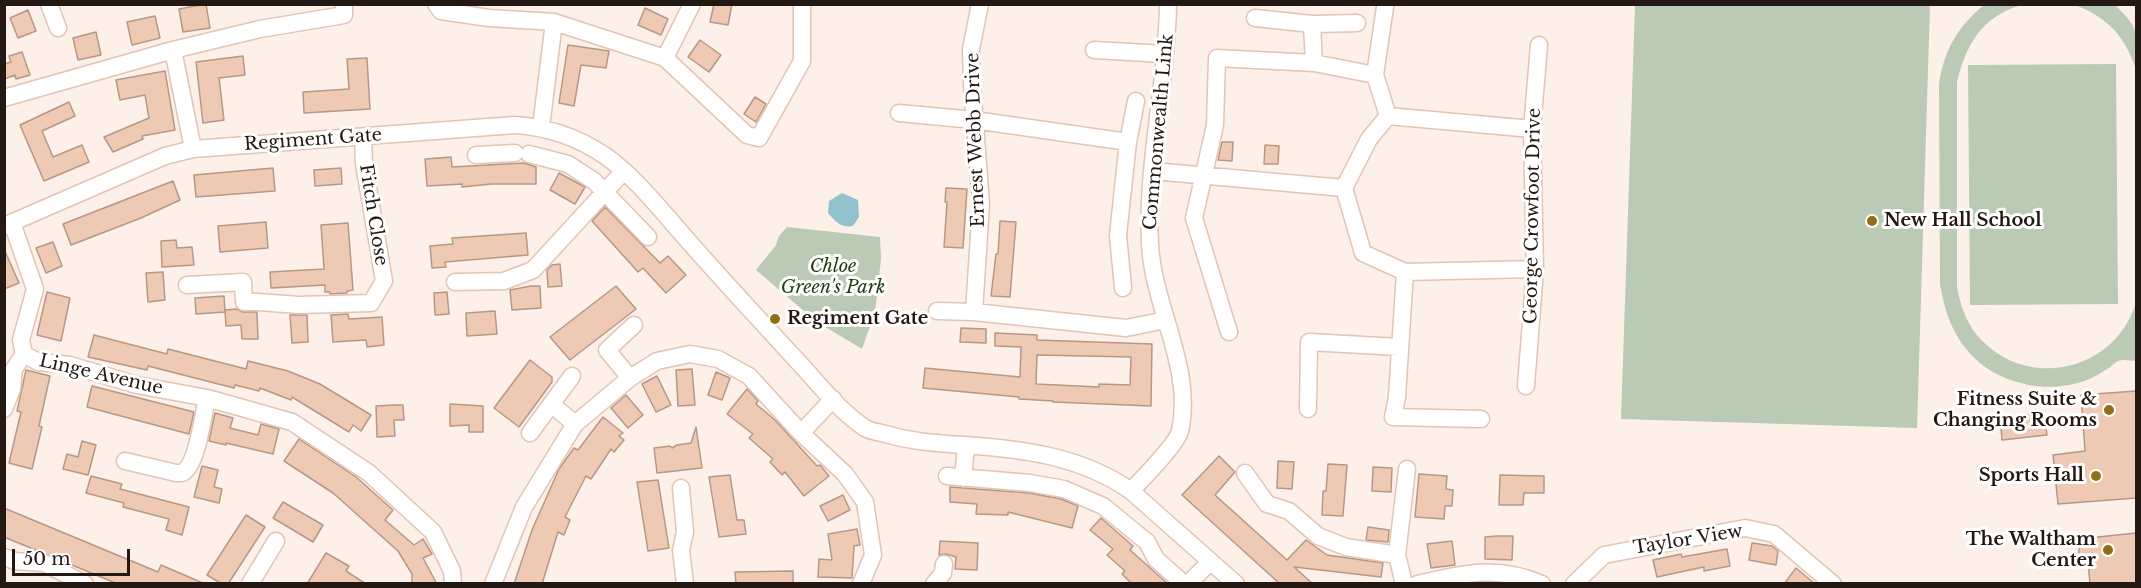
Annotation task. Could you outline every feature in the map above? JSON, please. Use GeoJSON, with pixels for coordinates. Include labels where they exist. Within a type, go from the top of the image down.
{"type":"FeatureCollection","features":[{"type":"Feature","properties":{"kind":"street"},"geometry":{"type":"LineString","coordinates":[[50,4],[58,28]]}},
{"type":"Feature","properties":{"kind":"street"},"geometry":{"type":"LineString","coordinates":[[4,98],[260,29],[344,15],[344,4]]}},
{"type":"Feature","properties":{"kind":"street"},"geometry":{"type":"LineString","coordinates":[[436,4],[441,11],[489,18],[554,22],[665,58],[747,135],[759,138],[802,61],[801,5]]}},
{"type":"Feature","properties":{"kind":"street"},"geometry":{"type":"LineString","coordinates":[[665,58],[692,4]]}},
{"type":"Feature","properties":{"kind":"street","name":"Ernest Webb Drive"},"geometry":{"type":"LineString","coordinates":[[974,312],[981,204],[971,49],[980,4]]}},
{"type":"Feature","properties":{"kind":"street","name":"Commonwealth Link"},"geometry":{"type":"LineString","coordinates":[[1131,491],[1179,434],[1183,395],[1150,248],[1153,171],[1168,4]]}},
{"type":"Feature","properties":{"kind":"street"},"geometry":{"type":"LineString","coordinates":[[1385,7],[1375,75],[1389,116]]}},
{"type":"Feature","properties":{"kind":"street"},"geometry":{"type":"LineString","coordinates":[[1255,18],[1312,24],[1357,23]]}},
{"type":"Feature","properties":{"kind":"street"},"geometry":{"type":"LineString","coordinates":[[541,127],[554,22]]}},
{"type":"Feature","properties":{"kind":"street"},"geometry":{"type":"LineString","coordinates":[[1312,24],[1314,63]]}},
{"type":"Feature","properties":{"kind":"street","name":"George Crowfoot Drive"},"geometry":{"type":"LineString","coordinates":[[1526,386],[1534,269],[1532,129],[1539,45]]}},
{"type":"Feature","properties":{"kind":"street"},"geometry":{"type":"LineString","coordinates":[[1094,50],[1165,54]]}},
{"type":"Feature","properties":{"kind":"street"},"geometry":{"type":"LineString","coordinates":[[172,51],[193,149]]}},
{"type":"Feature","properties":{"kind":"street"},"geometry":{"type":"LineString","coordinates":[[1229,333],[1194,218],[1215,125],[1217,58],[1314,63],[1375,75]]}},
{"type":"Feature","properties":{"kind":"street"},"geometry":{"type":"LineString","coordinates":[[1123,288],[1118,235],[1128,142],[1136,101]]}},
{"type":"Feature","properties":{"kind":"street"},"geometry":{"type":"LineString","coordinates":[[899,113],[974,120],[1128,142]]}},
{"type":"Feature","properties":{"kind":"street"},"geometry":{"type":"LineString","coordinates":[[1389,116],[1532,129]]}},
{"type":"Feature","properties":{"kind":"street"},"geometry":{"type":"LineString","coordinates":[[1389,116],[1369,139],[1344,188],[1363,253],[1405,272],[1534,269]]}},
{"type":"Feature","properties":{"kind":"street"},"geometry":{"type":"LineString","coordinates":[[493,126],[496,154]]}},
{"type":"Feature","properties":{"kind":"street","name":"Regiment Gate"},"geometry":{"type":"LineString","coordinates":[[8,224],[165,156],[193,149],[493,126],[541,127],[574,138],[605,156],[650,197],[691,245],[833,399],[866,428],[908,441],[966,446],[1068,460],[1087,466],[1114,479],[1131,491],[1236,584]]}},
{"type":"Feature","properties":{"kind":"street","name":"Fitch Close"},"geometry":{"type":"LineString","coordinates":[[187,285],[243,282],[244,302],[298,305],[371,303],[384,281],[364,164],[363,137]]}},
{"type":"Feature","properties":{"kind":"street"},"geometry":{"type":"LineString","coordinates":[[476,155],[522,153],[568,164],[605,191],[648,237]]}},
{"type":"Feature","properties":{"kind":"street"},"geometry":{"type":"LineString","coordinates":[[1153,171],[1344,188]]}},
{"type":"Feature","properties":{"kind":"street"},"geometry":{"type":"LineString","coordinates":[[455,282],[504,281],[533,270],[623,172]]}},
{"type":"Feature","properties":{"kind":"street","name":"Linge Avenue"},"geometry":{"type":"LineString","coordinates":[[8,224],[35,289],[21,340],[24,354],[38,362],[70,364],[137,385],[207,398],[292,422],[369,473],[433,532],[452,571],[453,584]]}},
{"type":"Feature","properties":{"kind":"street"},"geometry":{"type":"LineString","coordinates":[[1405,272],[1397,397],[1393,417],[1481,419]]}},
{"type":"Feature","properties":{"kind":"street"},"geometry":{"type":"LineString","coordinates":[[937,311],[974,312],[1126,328],[1166,320]]}},
{"type":"Feature","properties":{"kind":"street"},"geometry":{"type":"LineString","coordinates":[[630,378],[607,350],[634,325]]}},
{"type":"Feature","properties":{"kind":"street"},"geometry":{"type":"LineString","coordinates":[[1308,409],[1309,342],[1399,346]]}},
{"type":"Feature","properties":{"kind":"street"},"geometry":{"type":"LineString","coordinates":[[4,409],[12,389],[14,369],[24,354]]}},
{"type":"Feature","properties":{"kind":"street"},"geometry":{"type":"LineString","coordinates":[[493,584],[524,507],[575,424],[630,378],[657,361],[690,354],[718,360],[749,376],[801,433],[846,474],[865,502],[873,555],[861,584]]}},
{"type":"Feature","properties":{"kind":"street"},"geometry":{"type":"LineString","coordinates":[[530,433],[572,376]]}},
{"type":"Feature","properties":{"kind":"street"},"geometry":{"type":"LineString","coordinates":[[125,461],[176,473],[186,470],[193,460],[207,398]]}},
{"type":"Feature","properties":{"kind":"street"},"geometry":{"type":"LineString","coordinates":[[801,433],[833,399]]}},
{"type":"Feature","properties":{"kind":"street"},"geometry":{"type":"LineString","coordinates":[[551,404],[575,424]]}},
{"type":"Feature","properties":{"kind":"street"},"geometry":{"type":"LineString","coordinates":[[966,446],[955,477],[1030,483],[1064,489],[1103,506],[1147,542],[1156,559],[1184,584]]}},
{"type":"Feature","properties":{"kind":"street"},"geometry":{"type":"LineString","coordinates":[[1404,584],[1396,555],[1407,469]]}},
{"type":"Feature","properties":{"kind":"street"},"geometry":{"type":"LineString","coordinates":[[1245,473],[1267,504],[1289,511],[1318,536],[1346,547],[1396,555]]}},
{"type":"Feature","properties":{"kind":"street"},"geometry":{"type":"LineString","coordinates":[[681,488],[685,532],[681,550],[685,584]]}},
{"type":"Feature","properties":{"kind":"street","name":"Taylor View"},"geometry":{"type":"LineString","coordinates":[[1574,584],[1604,555],[1745,528],[1774,534],[1833,584]]}},
{"type":"Feature","properties":{"kind":"street"},"geometry":{"type":"LineString","coordinates":[[250,584],[276,541]]}},
{"type":"Feature","properties":{"kind":"street"},"geometry":{"type":"LineString","coordinates":[[4,557],[15,561],[44,563],[85,584]]}},
{"type":"Feature","properties":{"kind":"street"},"geometry":{"type":"LineString","coordinates":[[1188,584],[1210,562]]}},
{"type":"Feature","properties":{"kind":"street"},"geometry":{"type":"LineString","coordinates":[[934,584],[943,573],[944,564]]}},
{"type":"Feature","properties":{"kind":"street"},"geometry":{"type":"LineString","coordinates":[[1417,584],[1478,572],[1521,575],[1542,584]]}},
{"type":"Feature","properties":{"kind":"green space"},"geometry":{"type":"Polygon","coordinates":[[[1635,5],[1930,5],[1917,428],[1621,419],[1635,5]]]}},
{"type":"Feature","properties":{"kind":"green space"},"geometry":{"type":"Polygon","coordinates":[[[1984,5],[2021,5],[1996,17],[1978,34],[1965,56],[1957,82],[1957,287],[1960,300],[1972,329],[1996,352],[2018,363],[2042,368],[2066,366],[2088,359],[2108,346],[2125,327],[2136,303],[2136,361],[2118,361],[2095,376],[2077,383],[2045,387],[2030,385],[2002,377],[1989,370],[1962,344],[1949,319],[1944,302],[1940,284],[1939,84],[1944,60],[1954,40],[1967,21],[1984,5]]]}},
{"type":"Feature","properties":{"kind":"green space"},"geometry":{"type":"Polygon","coordinates":[[[2075,5],[2115,5],[2123,13],[2136,33],[2136,69],[2126,46],[2113,29],[2097,16],[2075,5]]]}},
{"type":"Feature","properties":{"kind":"green space"},"geometry":{"type":"Polygon","coordinates":[[[2116,64],[2118,304],[1970,305],[1968,65],[2116,64]]]}},
{"type":"Feature","properties":{"kind":"green space","name":"Chloe Green's Park"},"geometry":{"type":"Polygon","coordinates":[[[787,227],[880,237],[881,259],[875,312],[862,349],[817,322],[756,270],[787,227]]]}},
{"type":"Feature","properties":{"kind":"water"},"geometry":{"type":"Polygon","coordinates":[[[842,193],[858,200],[859,217],[853,226],[839,224],[828,213],[829,201],[842,193]]]}},
{"type":"Feature","properties":{"kind":"building"},"geometry":{"type":"Polygon","coordinates":[[[206,4],[210,28],[183,32],[179,9],[206,4]]]}},
{"type":"Feature","properties":{"kind":"building"},"geometry":{"type":"Polygon","coordinates":[[[714,4],[732,4],[728,25],[710,22],[714,4]]]}},
{"type":"Feature","properties":{"kind":"building"},"geometry":{"type":"Polygon","coordinates":[[[645,8],[668,19],[661,35],[638,25],[645,8]]]}},
{"type":"Feature","properties":{"kind":"building"},"geometry":{"type":"Polygon","coordinates":[[[28,10],[36,31],[18,38],[10,18],[28,10]]]}},
{"type":"Feature","properties":{"kind":"building"},"geometry":{"type":"Polygon","coordinates":[[[155,16],[160,38],[132,45],[127,22],[155,16]]]}},
{"type":"Feature","properties":{"kind":"building"},"geometry":{"type":"Polygon","coordinates":[[[96,32],[101,55],[78,60],[73,38],[96,32]]]}},
{"type":"Feature","properties":{"kind":"building"},"geometry":{"type":"Polygon","coordinates":[[[700,40],[721,55],[709,72],[688,57],[700,40]]]}},
{"type":"Feature","properties":{"kind":"building"},"geometry":{"type":"Polygon","coordinates":[[[568,45],[609,51],[606,68],[581,65],[574,106],[559,103],[568,45]]]}},
{"type":"Feature","properties":{"kind":"building"},"geometry":{"type":"Polygon","coordinates":[[[22,52],[30,75],[16,79],[15,75],[4,79],[4,64],[11,62],[9,56],[22,52]]]}},
{"type":"Feature","properties":{"kind":"building"},"geometry":{"type":"Polygon","coordinates":[[[243,56],[245,75],[219,78],[224,120],[203,123],[196,62],[243,56]]]}},
{"type":"Feature","properties":{"kind":"building"},"geometry":{"type":"Polygon","coordinates":[[[367,58],[370,109],[304,113],[303,92],[349,89],[347,59],[367,58]]]}},
{"type":"Feature","properties":{"kind":"building"},"geometry":{"type":"Polygon","coordinates":[[[165,71],[175,130],[142,136],[143,139],[113,152],[104,137],[149,118],[145,95],[120,100],[116,80],[165,71]]]}},
{"type":"Feature","properties":{"kind":"building"},"geometry":{"type":"Polygon","coordinates":[[[755,97],[766,104],[756,122],[744,114],[755,97]]]}},
{"type":"Feature","properties":{"kind":"building"},"geometry":{"type":"Polygon","coordinates":[[[69,102],[75,116],[42,131],[53,157],[82,145],[89,162],[44,181],[20,125],[69,102]]]}},
{"type":"Feature","properties":{"kind":"building"},"geometry":{"type":"Polygon","coordinates":[[[1222,142],[1233,142],[1232,161],[1218,160],[1222,142]]]}},
{"type":"Feature","properties":{"kind":"building"},"geometry":{"type":"Polygon","coordinates":[[[1265,145],[1279,146],[1278,164],[1264,164],[1265,145]]]}},
{"type":"Feature","properties":{"kind":"building"},"geometry":{"type":"Polygon","coordinates":[[[451,157],[452,167],[524,163],[536,167],[536,184],[427,186],[425,159],[451,157]]]}},
{"type":"Feature","properties":{"kind":"building"},"geometry":{"type":"Polygon","coordinates":[[[273,168],[275,191],[196,197],[194,175],[273,168]]]}},
{"type":"Feature","properties":{"kind":"building"},"geometry":{"type":"Polygon","coordinates":[[[341,168],[342,184],[315,186],[314,170],[341,168]]]}},
{"type":"Feature","properties":{"kind":"building"},"geometry":{"type":"Polygon","coordinates":[[[559,173],[585,187],[575,204],[550,190],[559,173]]]}},
{"type":"Feature","properties":{"kind":"building"},"geometry":{"type":"Polygon","coordinates":[[[173,181],[180,200],[71,245],[63,224],[173,181]]]}},
{"type":"Feature","properties":{"kind":"building"},"geometry":{"type":"Polygon","coordinates":[[[946,188],[967,189],[963,248],[944,247],[946,188]]]}},
{"type":"Feature","properties":{"kind":"building"},"geometry":{"type":"Polygon","coordinates":[[[605,207],[660,263],[668,256],[686,275],[666,293],[643,268],[638,272],[592,221],[605,207]]]}},
{"type":"Feature","properties":{"kind":"building"},"geometry":{"type":"Polygon","coordinates":[[[1000,221],[1016,222],[1010,297],[991,296],[996,254],[998,254],[1000,221]]]}},
{"type":"Feature","properties":{"kind":"building"},"geometry":{"type":"Polygon","coordinates":[[[266,222],[268,248],[220,252],[218,226],[266,222]]]}},
{"type":"Feature","properties":{"kind":"building"},"geometry":{"type":"Polygon","coordinates":[[[348,223],[353,290],[347,293],[330,294],[330,292],[325,292],[325,285],[271,288],[270,272],[324,269],[321,225],[348,223]]]}},
{"type":"Feature","properties":{"kind":"building"},"geometry":{"type":"Polygon","coordinates":[[[526,233],[528,255],[445,262],[446,267],[432,268],[430,246],[453,244],[452,238],[526,233]]]}},
{"type":"Feature","properties":{"kind":"building"},"geometry":{"type":"Polygon","coordinates":[[[176,240],[177,248],[192,247],[194,265],[162,267],[161,241],[176,240]]]}},
{"type":"Feature","properties":{"kind":"building"},"geometry":{"type":"Polygon","coordinates":[[[53,242],[62,266],[46,273],[36,248],[53,242]]]}},
{"type":"Feature","properties":{"kind":"building"},"geometry":{"type":"Polygon","coordinates":[[[4,249],[19,283],[4,289],[4,249]]]}},
{"type":"Feature","properties":{"kind":"building"},"geometry":{"type":"Polygon","coordinates":[[[560,264],[562,286],[548,287],[547,270],[552,265],[560,264]]]}},
{"type":"Feature","properties":{"kind":"building"},"geometry":{"type":"Polygon","coordinates":[[[163,272],[165,300],[148,302],[146,273],[163,272]]]}},
{"type":"Feature","properties":{"kind":"building"},"geometry":{"type":"Polygon","coordinates":[[[540,286],[541,308],[512,310],[510,290],[540,286]]]}},
{"type":"Feature","properties":{"kind":"building"},"geometry":{"type":"Polygon","coordinates":[[[616,286],[636,309],[570,360],[550,337],[616,286]]]}},
{"type":"Feature","properties":{"kind":"building"},"geometry":{"type":"Polygon","coordinates":[[[47,292],[70,298],[61,341],[37,335],[47,292]]]}},
{"type":"Feature","properties":{"kind":"building"},"geometry":{"type":"Polygon","coordinates":[[[447,292],[449,314],[435,315],[434,293],[447,292]]]}},
{"type":"Feature","properties":{"kind":"building"},"geometry":{"type":"Polygon","coordinates":[[[224,296],[225,312],[196,314],[195,298],[224,296]]]}},
{"type":"Feature","properties":{"kind":"building"},"geometry":{"type":"Polygon","coordinates":[[[237,309],[243,312],[257,312],[258,339],[242,339],[241,325],[226,326],[225,310],[237,309]]]}},
{"type":"Feature","properties":{"kind":"building"},"geometry":{"type":"Polygon","coordinates":[[[495,311],[497,334],[467,336],[466,313],[495,311]]]}},
{"type":"Feature","properties":{"kind":"building"},"geometry":{"type":"Polygon","coordinates":[[[348,314],[349,319],[382,317],[384,345],[367,347],[366,340],[333,342],[331,315],[348,314]]]}},
{"type":"Feature","properties":{"kind":"building"},"geometry":{"type":"Polygon","coordinates":[[[290,315],[307,315],[308,342],[292,343],[290,315]]]}},
{"type":"Feature","properties":{"kind":"building"},"geometry":{"type":"Polygon","coordinates":[[[961,328],[986,329],[986,343],[960,342],[961,328]]]}},
{"type":"Feature","properties":{"kind":"building"},"geometry":{"type":"Polygon","coordinates":[[[995,333],[1037,335],[1037,340],[1152,344],[1151,406],[1053,402],[923,388],[925,368],[1020,377],[1021,347],[995,346],[995,333]],[[1037,355],[1036,384],[1099,387],[1099,384],[1130,385],[1131,357],[1037,355]]]}},
{"type":"Feature","properties":{"kind":"building"},"geometry":{"type":"Polygon","coordinates":[[[94,335],[167,354],[168,349],[246,369],[248,361],[288,371],[320,384],[371,415],[361,431],[353,425],[349,432],[292,397],[291,400],[260,388],[259,391],[235,385],[234,388],[148,366],[147,370],[88,357],[94,335]]]}},
{"type":"Feature","properties":{"kind":"building"},"geometry":{"type":"Polygon","coordinates":[[[530,360],[552,377],[552,382],[519,427],[494,408],[530,360]]]}},
{"type":"Feature","properties":{"kind":"building"},"geometry":{"type":"Polygon","coordinates":[[[692,369],[695,405],[678,406],[676,370],[692,369]]]}},
{"type":"Feature","properties":{"kind":"building"},"geometry":{"type":"Polygon","coordinates":[[[26,370],[50,376],[39,426],[42,427],[32,469],[9,463],[21,412],[17,411],[26,370]]]}},
{"type":"Feature","properties":{"kind":"building"},"geometry":{"type":"Polygon","coordinates":[[[716,372],[730,378],[722,400],[708,395],[716,372]]]}},
{"type":"Feature","properties":{"kind":"building"},"geometry":{"type":"Polygon","coordinates":[[[657,376],[671,405],[656,412],[642,384],[657,376]]]}},
{"type":"Feature","properties":{"kind":"building"},"geometry":{"type":"Polygon","coordinates":[[[92,386],[194,412],[189,434],[87,407],[92,386]]]}},
{"type":"Feature","properties":{"kind":"building"},"geometry":{"type":"Polygon","coordinates":[[[747,389],[758,401],[756,404],[775,420],[829,476],[804,496],[785,472],[782,475],[770,462],[773,459],[749,438],[753,434],[727,414],[747,389]]]}},
{"type":"Feature","properties":{"kind":"building"},"geometry":{"type":"Polygon","coordinates":[[[2136,391],[2136,498],[2058,504],[2053,455],[2085,451],[2081,395],[2136,391]]]}},
{"type":"Feature","properties":{"kind":"building"},"geometry":{"type":"Polygon","coordinates":[[[626,395],[643,415],[628,428],[611,408],[626,395]]]}},
{"type":"Feature","properties":{"kind":"building"},"geometry":{"type":"Polygon","coordinates":[[[450,404],[483,406],[483,432],[469,432],[469,425],[450,426],[450,404]]]}},
{"type":"Feature","properties":{"kind":"building"},"geometry":{"type":"Polygon","coordinates":[[[403,405],[404,420],[394,420],[395,436],[377,437],[376,406],[403,405]]]}},
{"type":"Feature","properties":{"kind":"building"},"geometry":{"type":"Polygon","coordinates":[[[215,413],[233,418],[230,428],[258,435],[261,424],[279,429],[273,454],[209,441],[215,413]]]}},
{"type":"Feature","properties":{"kind":"building"},"geometry":{"type":"Polygon","coordinates":[[[2044,413],[2047,435],[2002,440],[2000,417],[2044,413]]]}},
{"type":"Feature","properties":{"kind":"building"},"geometry":{"type":"Polygon","coordinates":[[[603,417],[623,433],[619,436],[624,440],[614,452],[611,449],[591,479],[586,476],[565,517],[570,520],[564,535],[558,532],[542,584],[514,584],[532,530],[559,469],[574,448],[578,450],[603,417]]]}},
{"type":"Feature","properties":{"kind":"building"},"geometry":{"type":"Polygon","coordinates":[[[696,427],[702,468],[657,473],[654,448],[670,446],[672,448],[691,443],[696,427]]]}},
{"type":"Feature","properties":{"kind":"building"},"geometry":{"type":"Polygon","coordinates":[[[299,439],[356,477],[393,510],[385,520],[414,545],[423,539],[432,554],[423,558],[437,584],[412,584],[412,574],[398,551],[333,493],[284,461],[299,439]]]}},
{"type":"Feature","properties":{"kind":"building"},"geometry":{"type":"Polygon","coordinates":[[[82,441],[96,445],[88,475],[63,469],[67,454],[78,457],[82,441]]]}},
{"type":"Feature","properties":{"kind":"building"},"geometry":{"type":"Polygon","coordinates":[[[1219,456],[1235,472],[1215,495],[1287,560],[1306,540],[1327,555],[1383,563],[1381,577],[1294,567],[1313,584],[1280,584],[1182,495],[1219,456]]]}},
{"type":"Feature","properties":{"kind":"building"},"geometry":{"type":"Polygon","coordinates":[[[1278,461],[1294,462],[1292,489],[1277,488],[1278,461]]]}},
{"type":"Feature","properties":{"kind":"building"},"geometry":{"type":"Polygon","coordinates":[[[1328,464],[1347,465],[1343,516],[1322,515],[1323,491],[1326,491],[1328,464]]]}},
{"type":"Feature","properties":{"kind":"building"},"geometry":{"type":"Polygon","coordinates":[[[202,466],[218,470],[214,487],[222,489],[219,503],[194,497],[202,466]]]}},
{"type":"Feature","properties":{"kind":"building"},"geometry":{"type":"Polygon","coordinates":[[[1373,467],[1392,468],[1391,492],[1372,491],[1373,467]]]}},
{"type":"Feature","properties":{"kind":"building"},"geometry":{"type":"Polygon","coordinates":[[[1419,474],[1447,476],[1446,489],[1453,490],[1452,506],[1445,506],[1444,519],[1415,517],[1419,474]]]}},
{"type":"Feature","properties":{"kind":"building"},"geometry":{"type":"Polygon","coordinates":[[[730,475],[737,520],[744,520],[746,534],[719,537],[709,477],[730,475]]]}},
{"type":"Feature","properties":{"kind":"building"},"geometry":{"type":"Polygon","coordinates":[[[1500,475],[1544,476],[1544,493],[1524,493],[1523,505],[1499,505],[1500,475]]]}},
{"type":"Feature","properties":{"kind":"building"},"geometry":{"type":"Polygon","coordinates":[[[91,476],[122,484],[120,489],[189,507],[182,535],[166,530],[169,519],[123,507],[124,503],[86,493],[91,476]]]}},
{"type":"Feature","properties":{"kind":"building"},"geometry":{"type":"Polygon","coordinates":[[[658,480],[669,548],[648,551],[637,482],[658,480]]]}},
{"type":"Feature","properties":{"kind":"building"},"geometry":{"type":"Polygon","coordinates":[[[950,487],[1029,493],[1061,499],[1078,506],[1072,528],[1008,512],[1008,515],[976,514],[977,504],[950,502],[950,487]]]}},
{"type":"Feature","properties":{"kind":"building"},"geometry":{"type":"Polygon","coordinates":[[[843,495],[850,510],[828,521],[820,506],[843,495]]]}},
{"type":"Feature","properties":{"kind":"building"},"geometry":{"type":"Polygon","coordinates":[[[283,502],[323,525],[313,542],[273,518],[283,502]]]}},
{"type":"Feature","properties":{"kind":"building"},"geometry":{"type":"Polygon","coordinates":[[[4,508],[158,572],[161,565],[205,584],[118,584],[4,537],[4,508]]]}},
{"type":"Feature","properties":{"kind":"building"},"geometry":{"type":"Polygon","coordinates":[[[246,515],[265,527],[228,584],[222,584],[207,575],[246,515]]]}},
{"type":"Feature","properties":{"kind":"building"},"geometry":{"type":"Polygon","coordinates":[[[1101,518],[1133,546],[1130,550],[1168,584],[1132,584],[1122,574],[1125,571],[1107,555],[1113,549],[1090,530],[1101,518]]]}},
{"type":"Feature","properties":{"kind":"building"},"geometry":{"type":"Polygon","coordinates":[[[1368,527],[1389,530],[1388,542],[1366,540],[1368,527]]]}},
{"type":"Feature","properties":{"kind":"building"},"geometry":{"type":"Polygon","coordinates":[[[857,529],[860,545],[854,546],[852,578],[818,577],[819,559],[832,560],[828,534],[857,529]]]}},
{"type":"Feature","properties":{"kind":"building","name":"The Waltham Center"},"geometry":{"type":"Polygon","coordinates":[[[2136,533],[2136,584],[2090,584],[2088,562],[2079,562],[2079,539],[2136,533]]]}},
{"type":"Feature","properties":{"kind":"building"},"geometry":{"type":"Polygon","coordinates":[[[1513,536],[1512,560],[1485,559],[1485,537],[1513,536]]]}},
{"type":"Feature","properties":{"kind":"building"},"geometry":{"type":"Polygon","coordinates":[[[940,541],[978,543],[977,570],[955,569],[956,557],[946,554],[939,555],[940,541]]]}},
{"type":"Feature","properties":{"kind":"building"},"geometry":{"type":"Polygon","coordinates":[[[1452,541],[1455,565],[1431,568],[1427,544],[1452,541]]]}},
{"type":"Feature","properties":{"kind":"building"},"geometry":{"type":"Polygon","coordinates":[[[1752,543],[1772,546],[1778,551],[1776,565],[1749,560],[1752,543]]]}},
{"type":"Feature","properties":{"kind":"building"},"geometry":{"type":"Polygon","coordinates":[[[1727,549],[1730,566],[1704,571],[1704,567],[1657,577],[1653,560],[1681,554],[1682,557],[1727,549]]]}},
{"type":"Feature","properties":{"kind":"building"},"geometry":{"type":"Polygon","coordinates":[[[326,553],[349,566],[346,571],[366,584],[307,584],[326,553]]]}},
{"type":"Feature","properties":{"kind":"building"},"geometry":{"type":"Polygon","coordinates":[[[1796,568],[1815,584],[1784,584],[1796,568]]]}},
{"type":"Feature","properties":{"kind":"building"},"geometry":{"type":"Polygon","coordinates":[[[793,571],[793,584],[736,584],[735,572],[793,571]]]}},
{"type":"Feature","properties":{"kind":"place","name":"New Hall School"},"geometry":{"type":"Point","coordinates":[1872,221]}},
{"type":"Feature","properties":{"kind":"place","name":"Regiment Gate"},"geometry":{"type":"Point","coordinates":[775,319]}},
{"type":"Feature","properties":{"kind":"place","name":"Fitness Suite & Changing Rooms"},"geometry":{"type":"Point","coordinates":[2109,410]}},
{"type":"Feature","properties":{"kind":"place","name":"Sports Hall"},"geometry":{"type":"Point","coordinates":[2096,476]}},
{"type":"Feature","properties":{"kind":"place","name":"The Waltham Center"},"geometry":{"type":"Point","coordinates":[2108,550]}}]}
